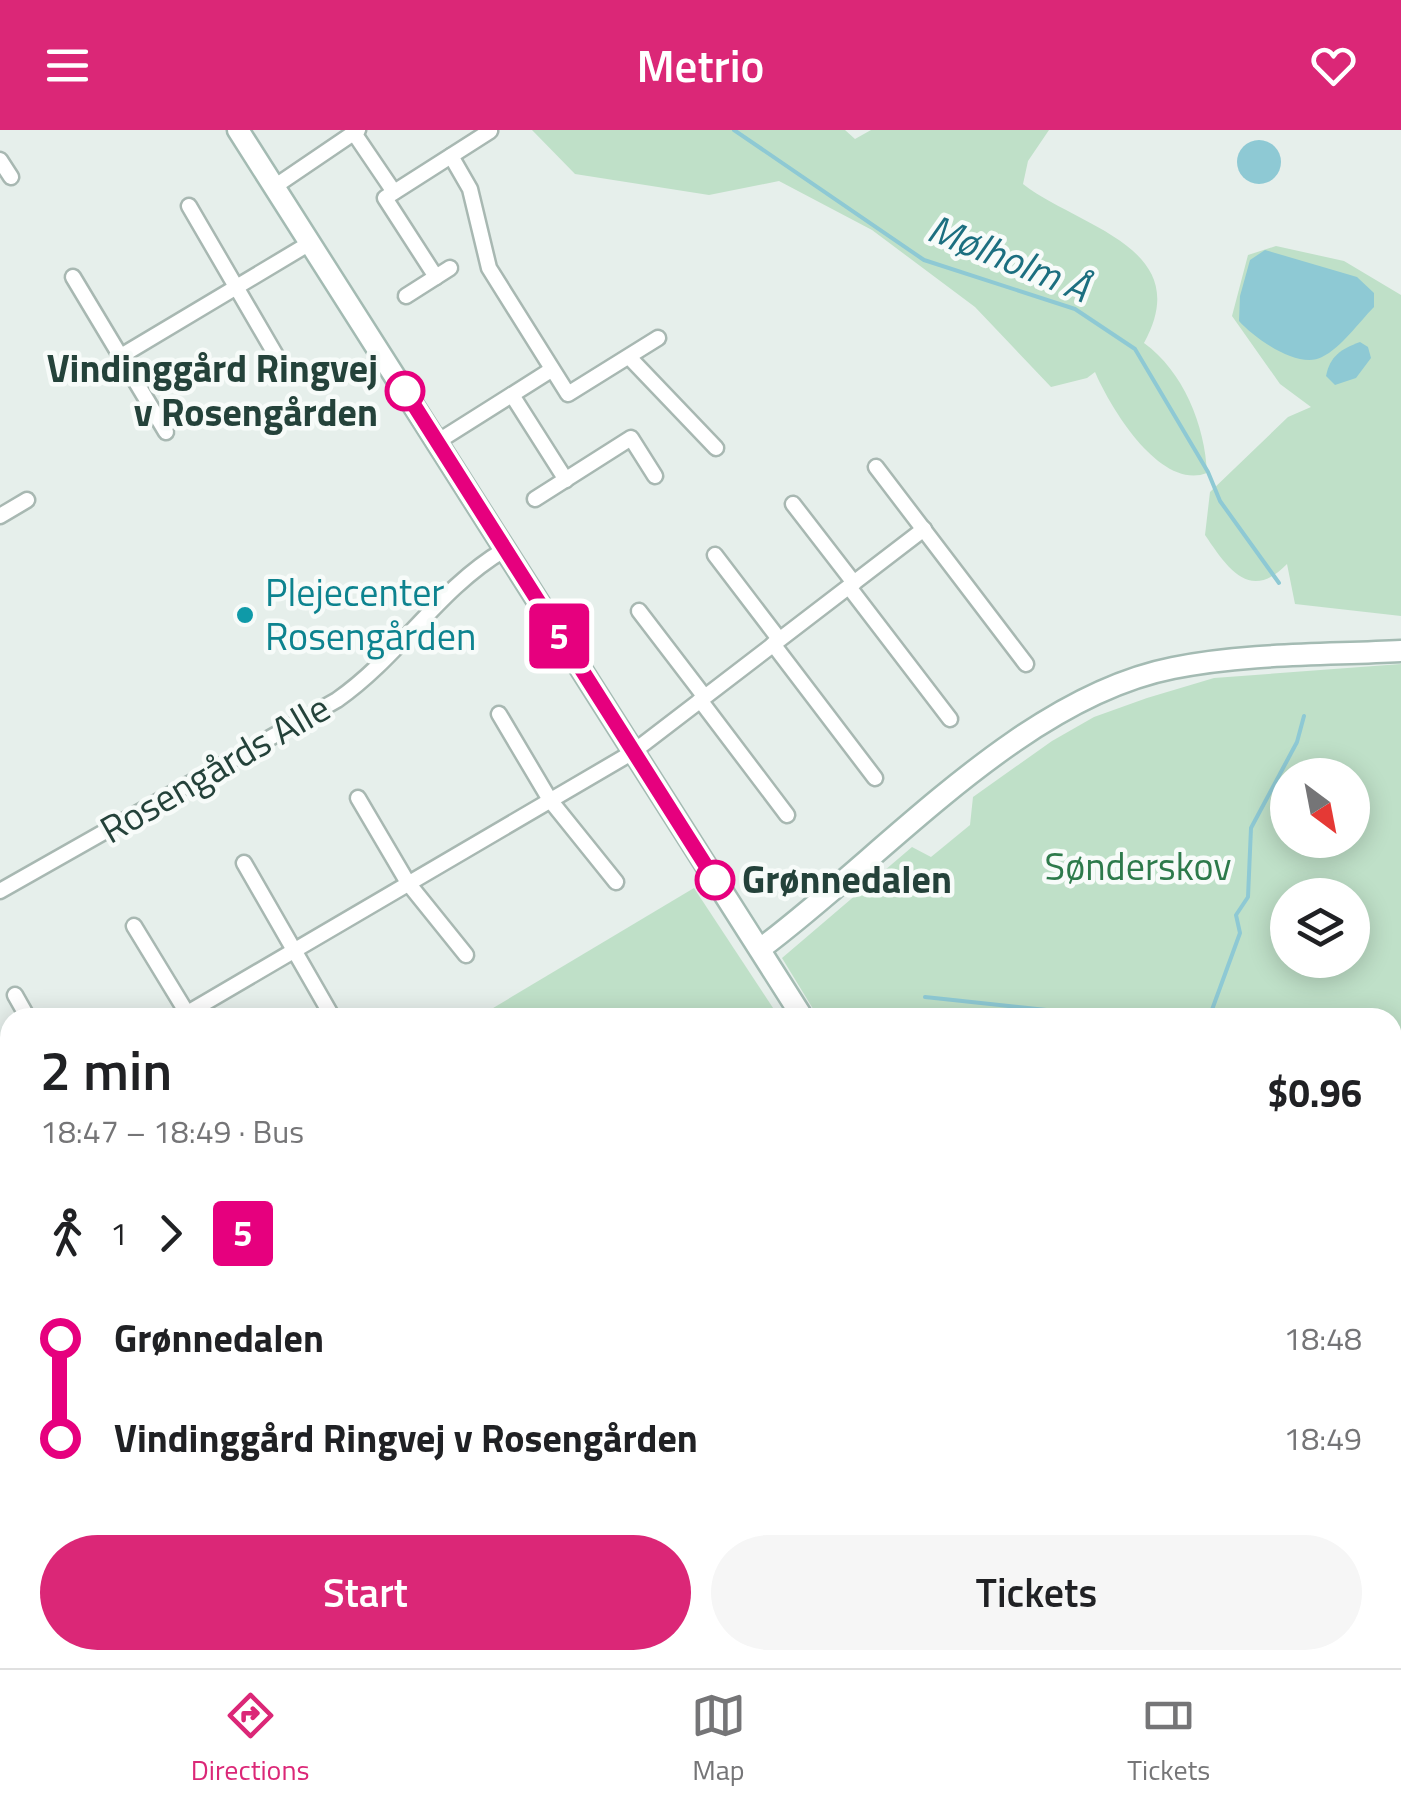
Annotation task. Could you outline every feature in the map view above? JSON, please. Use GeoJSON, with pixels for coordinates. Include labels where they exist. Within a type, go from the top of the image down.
{"type":"FeatureCollection","features":[{"type":"Feature","properties":{"kind":"street"},"geometry":{"type":"LineString","coordinates":[[238,130],[797,1008]]}},
{"type":"Feature","properties":{"kind":"street"},"geometry":{"type":"LineString","coordinates":[[274,187],[356,132],[394,192]]}},
{"type":"Feature","properties":{"kind":"street"},"geometry":{"type":"LineString","coordinates":[[436,277],[385,198],[490,132]]}},
{"type":"Feature","properties":{"kind":"street"},"geometry":{"type":"LineString","coordinates":[[451,156],[470,189],[489,268],[508,304],[568,394],[658,338]]}},
{"type":"Feature","properties":{"kind":"street"},"geometry":{"type":"LineString","coordinates":[[0,160],[11,176]]}},
{"type":"Feature","properties":{"kind":"street"},"geometry":{"type":"LineString","coordinates":[[189,206],[281,364]]}},
{"type":"Feature","properties":{"kind":"street"},"geometry":{"type":"LineString","coordinates":[[122,356],[310,244]]}},
{"type":"Feature","properties":{"kind":"street"},"geometry":{"type":"LineString","coordinates":[[406,296],[450,268]]}},
{"type":"Feature","properties":{"kind":"street"},"geometry":{"type":"LineString","coordinates":[[72,276],[166,432]]}},
{"type":"Feature","properties":{"kind":"street"},"geometry":{"type":"LineString","coordinates":[[629,357],[667,408],[716,448]]}},
{"type":"Feature","properties":{"kind":"street"},"geometry":{"type":"LineString","coordinates":[[437,442],[551,370]]}},
{"type":"Feature","properties":{"kind":"street"},"geometry":{"type":"LineString","coordinates":[[512,395],[566,480]]}},
{"type":"Feature","properties":{"kind":"street"},"geometry":{"type":"LineString","coordinates":[[536,499],[631,438],[655,476]]}},
{"type":"Feature","properties":{"kind":"street"},"geometry":{"type":"LineString","coordinates":[[876,467],[1026,664]]}},
{"type":"Feature","properties":{"kind":"street"},"geometry":{"type":"LineString","coordinates":[[0,516],[27,500]]}},
{"type":"Feature","properties":{"kind":"street"},"geometry":{"type":"LineString","coordinates":[[794,504],[950,719]]}},
{"type":"Feature","properties":{"kind":"street"},"geometry":{"type":"LineString","coordinates":[[198,1008],[633,752],[924,530]]}},
{"type":"Feature","properties":{"kind":"street","name":"Rosengårds Alle"},"geometry":{"type":"LineString","coordinates":[[0,891],[360,684],[404,644],[452,587],[504,550]]}},
{"type":"Feature","properties":{"kind":"street"},"geometry":{"type":"LineString","coordinates":[[715,554],[875,778]]}},
{"type":"Feature","properties":{"kind":"street"},"geometry":{"type":"LineString","coordinates":[[639,611],[787,815]]}},
{"type":"Feature","properties":{"kind":"street"},"geometry":{"type":"LineString","coordinates":[[760,949],[998,754],[1066,708],[1172,668],[1401,651]]}},
{"type":"Feature","properties":{"kind":"street"},"geometry":{"type":"LineString","coordinates":[[500,714],[550,800],[616,882]]}},
{"type":"Feature","properties":{"kind":"street"},"geometry":{"type":"LineString","coordinates":[[358,798],[408,884],[466,955]]}},
{"type":"Feature","properties":{"kind":"street"},"geometry":{"type":"LineString","coordinates":[[244,863],[327,1008]]}},
{"type":"Feature","properties":{"kind":"street"},"geometry":{"type":"LineString","coordinates":[[134,926],[180,1008]]}},
{"type":"Feature","properties":{"kind":"street"},"geometry":{"type":"LineString","coordinates":[[16,995],[23,1008]]}},
{"type":"Feature","properties":{"kind":"green space"},"geometry":{"type":"Polygon","coordinates":[[[532,130],[845,130],[855,139],[871,130],[1049,130],[1028,161],[1023,184],[1124,244],[1144,262],[1155,284],[1156,310],[1144,343],[1181,384],[1202,436],[1207,473],[1189,475],[1172,470],[1155,458],[1125,424],[1095,372],[1087,378],[1051,387],[975,307],[872,230],[779,181],[709,195],[575,174],[532,130]]]}},
{"type":"Feature","properties":{"kind":"green space"},"geometry":{"type":"Polygon","coordinates":[[[1276,246],[1344,261],[1401,295],[1401,616],[1295,604],[1287,564],[1262,580],[1241,577],[1205,535],[1210,492],[1288,417],[1311,407],[1280,384],[1232,316],[1248,255],[1276,246]]]}},
{"type":"Feature","properties":{"kind":"green space","name":"Sønderskov"},"geometry":{"type":"Polygon","coordinates":[[[1401,664],[1401,1008],[813,1008],[782,958],[912,847],[931,857],[970,825],[973,797],[1052,741],[1094,717],[1214,678],[1401,664]]]}},
{"type":"Feature","properties":{"kind":"green space"},"geometry":{"type":"Polygon","coordinates":[[[694,888],[773,1008],[493,1008],[694,888]]]}},
{"type":"Feature","properties":{"kind":"water"},"geometry":{"type":"Polygon","coordinates":[[[1259,140],[1274,147],[1281,162],[1274,177],[1259,184],[1244,177],[1237,162],[1244,147],[1259,140]]]}},
{"type":"Feature","properties":{"kind":"water"},"geometry":{"type":"Polygon","coordinates":[[[1265,250],[1357,277],[1374,293],[1374,307],[1343,341],[1322,357],[1301,359],[1278,350],[1239,321],[1240,296],[1250,260],[1265,250]]]}},
{"type":"Feature","properties":{"kind":"water"},"geometry":{"type":"Polygon","coordinates":[[[1360,342],[1368,347],[1371,358],[1356,378],[1335,385],[1326,376],[1330,363],[1360,342]]]}},
{"type":"Feature","properties":{"kind":"waterway","name":"Mølholm Å"},"geometry":{"type":"LineString","coordinates":[[734,130],[924,260],[1075,309],[1135,349],[1208,472],[1220,501],[1279,583]]}},
{"type":"Feature","properties":{"kind":"waterway","name":"Mølholm Å"},"geometry":{"type":"LineString","coordinates":[[1213,1008],[1240,933],[1236,915],[1248,897],[1251,828],[1297,742],[1304,716]]}},
{"type":"Feature","properties":{"kind":"waterway"},"geometry":{"type":"LineString","coordinates":[[925,997],[1028,1008]]}},
{"type":"Feature","properties":{"kind":"bus line","name":"5"},"geometry":{"type":"LineString","coordinates":[[405,391],[715,880]]}},
{"type":"Feature","properties":{"kind":"place","name":"Vindinggård Ringvej v Rosengården"},"geometry":{"type":"Point","coordinates":[405,391]}},
{"type":"Feature","properties":{"kind":"place","name":"Plejecenter Rosengården"},"geometry":{"type":"Point","coordinates":[245,615]}},
{"type":"Feature","properties":{"kind":"place","name":"Grønnedalen"},"geometry":{"type":"Point","coordinates":[715,880]}}]}
